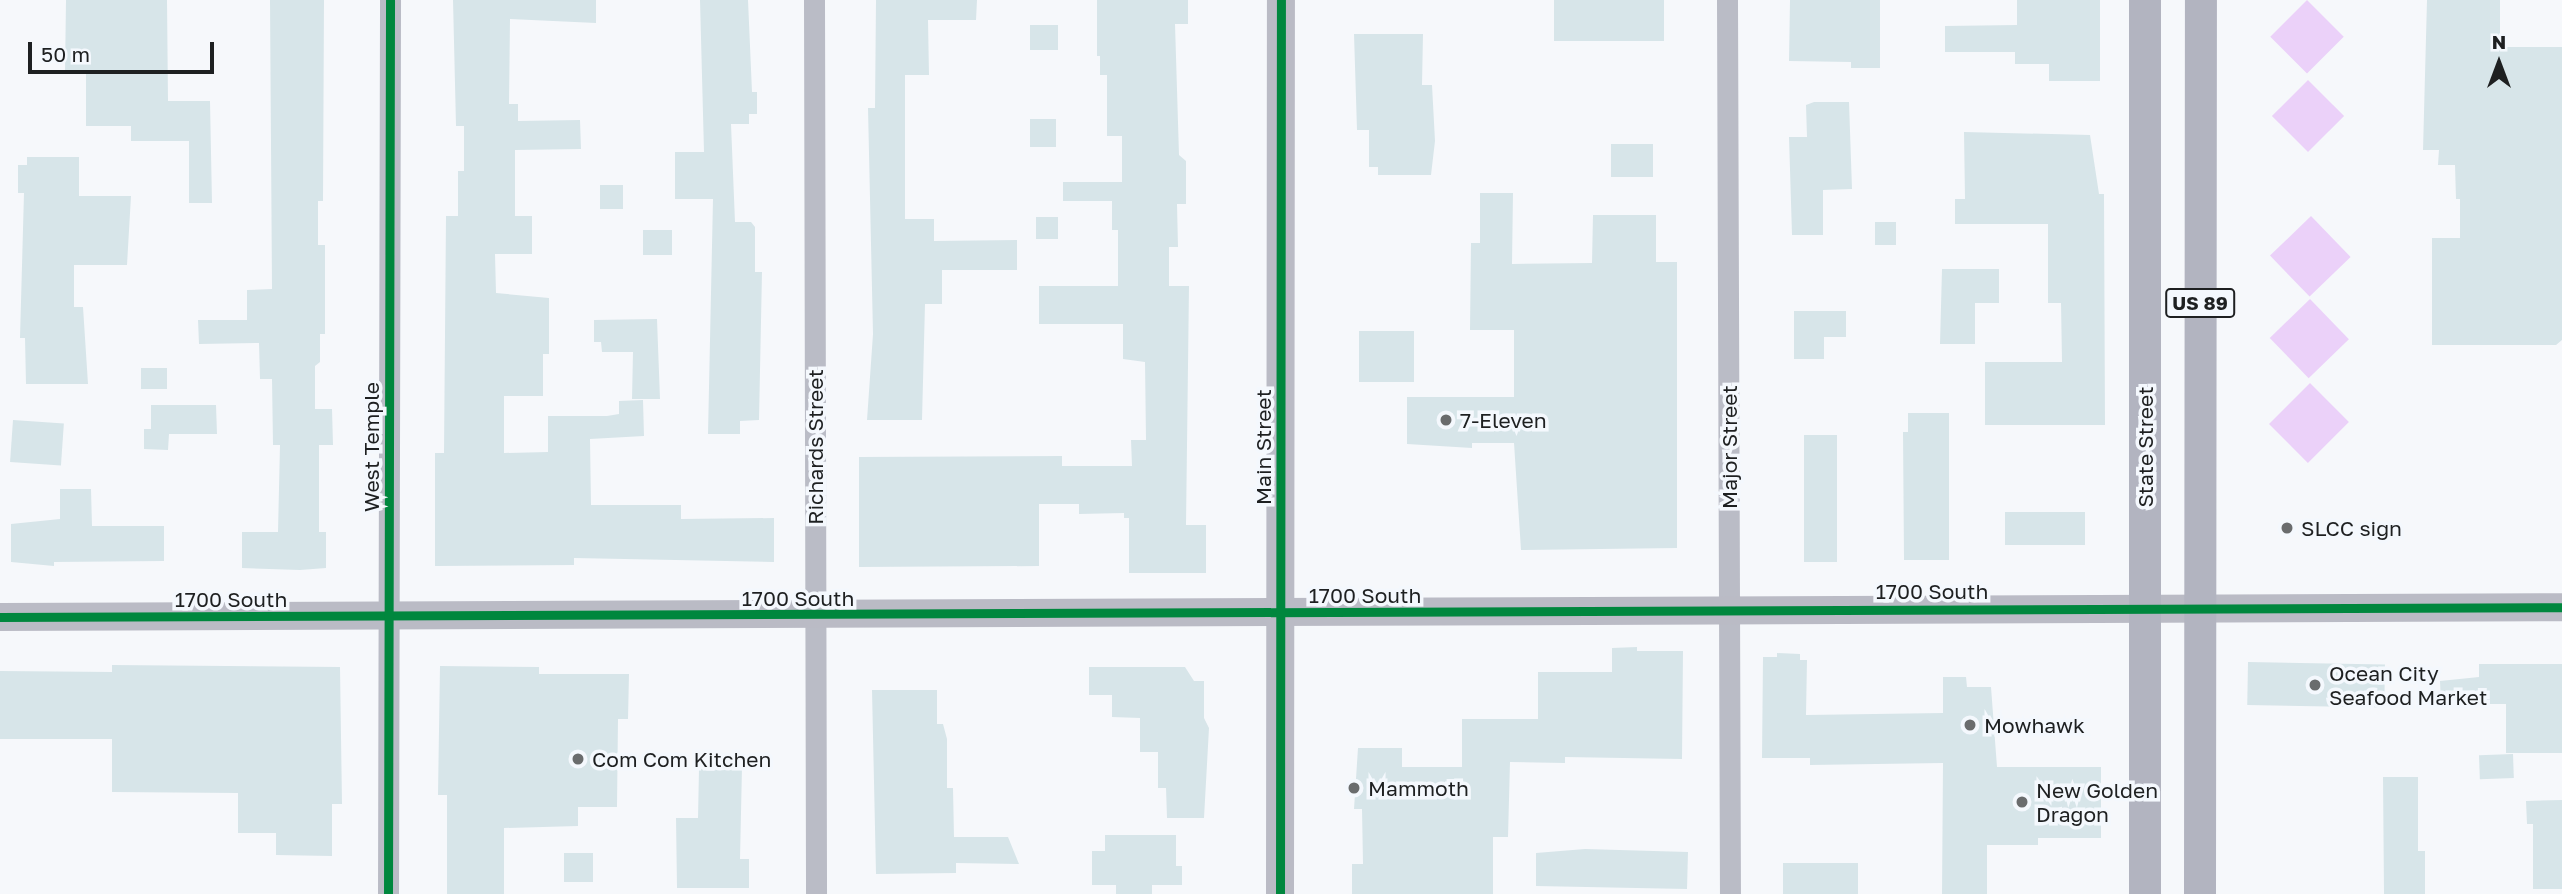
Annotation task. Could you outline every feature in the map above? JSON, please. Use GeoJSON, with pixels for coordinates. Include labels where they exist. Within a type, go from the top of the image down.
{"type":"FeatureCollection","features":[{"type":"Feature","properties":{"kind":"main road","name":"State Street"},"geometry":{"type":"LineString","coordinates":[[2145,894],[2146,0]]}},
{"type":"Feature","properties":{"kind":"main road","name":"US 89"},"geometry":{"type":"LineString","coordinates":[[2200,894],[2201,0]]}},
{"type":"Feature","properties":{"kind":"street","name":"West Temple"},"geometry":{"type":"LineString","coordinates":[[388,894],[390,0]]}},
{"type":"Feature","properties":{"kind":"street","name":"Richards Street"},"geometry":{"type":"LineString","coordinates":[[814,0],[816,894]]}},
{"type":"Feature","properties":{"kind":"street","name":"Main Street"},"geometry":{"type":"LineString","coordinates":[[1280,894],[1282,0]]}},
{"type":"Feature","properties":{"kind":"street","name":"Major Street"},"geometry":{"type":"LineString","coordinates":[[1727,0],[1730,894]]}},
{"type":"Feature","properties":{"kind":"street","name":"1700 South"},"geometry":{"type":"LineString","coordinates":[[0,617],[1280,613],[2201,606],[2562,607]]}},
{"type":"Feature","properties":{"kind":"shaded area"},"geometry":{"type":"Polygon","coordinates":[[[2307,0],[2344,37],[2307,74],[2270,37],[2307,0]]]}},
{"type":"Feature","properties":{"kind":"shaded area"},"geometry":{"type":"Polygon","coordinates":[[[2308,80],[2344,116],[2308,152],[2272,116],[2308,80]]]}},
{"type":"Feature","properties":{"kind":"shaded area"},"geometry":{"type":"Polygon","coordinates":[[[2311,216],[2351,257],[2310,297],[2270,256],[2311,216]]]}},
{"type":"Feature","properties":{"kind":"shaded area"},"geometry":{"type":"Polygon","coordinates":[[[2310,299],[2349,339],[2309,378],[2270,338],[2310,299]]]}},
{"type":"Feature","properties":{"kind":"shaded area"},"geometry":{"type":"Polygon","coordinates":[[[2310,383],[2349,422],[2308,463],[2269,424],[2310,383]]]}},
{"type":"Feature","properties":{"kind":"building"},"geometry":{"type":"Polygon","coordinates":[[[66,0],[167,0],[168,101],[210,101],[212,203],[189,203],[189,141],[131,141],[131,126],[86,126],[86,72],[65,72],[66,0]]]}},
{"type":"Feature","properties":{"kind":"building"},"geometry":{"type":"Polygon","coordinates":[[[270,0],[324,0],[323,201],[318,201],[318,245],[325,245],[325,334],[320,334],[320,362],[315,366],[315,409],[332,409],[333,445],[319,445],[319,532],[326,532],[326,568],[300,570],[242,568],[242,532],[278,532],[280,445],[273,445],[272,379],[260,379],[259,343],[199,344],[198,320],[247,320],[247,290],[272,289],[270,0]]]}},
{"type":"Feature","properties":{"kind":"building"},"geometry":{"type":"Polygon","coordinates":[[[453,0],[596,0],[596,23],[510,19],[509,104],[518,104],[518,121],[580,120],[581,149],[515,150],[515,216],[532,216],[532,254],[495,254],[496,293],[549,298],[549,354],[543,354],[543,396],[504,396],[504,453],[548,452],[548,416],[619,414],[619,401],[643,400],[644,436],[590,439],[591,505],[681,505],[681,519],[774,518],[774,562],[574,558],[574,565],[435,566],[435,453],[444,453],[446,216],[458,216],[458,171],[464,171],[464,126],[456,126],[453,0]]]}},
{"type":"Feature","properties":{"kind":"building"},"geometry":{"type":"Polygon","coordinates":[[[700,0],[748,0],[752,92],[757,92],[757,114],[749,114],[749,124],[731,124],[735,222],[751,222],[755,227],[755,272],[762,272],[759,420],[740,421],[740,434],[708,434],[713,199],[675,199],[675,152],[704,152],[700,0]]]}},
{"type":"Feature","properties":{"kind":"building"},"geometry":{"type":"Polygon","coordinates":[[[876,0],[977,0],[976,20],[928,20],[929,75],[905,75],[905,219],[934,219],[934,241],[1017,240],[1017,270],[942,270],[942,304],[925,304],[922,420],[867,420],[873,334],[868,108],[875,108],[876,0]]]}},
{"type":"Feature","properties":{"kind":"building"},"geometry":{"type":"Polygon","coordinates":[[[1097,0],[1188,0],[1188,24],[1175,24],[1179,155],[1186,161],[1186,204],[1177,204],[1178,247],[1169,247],[1169,286],[1189,286],[1186,525],[1206,525],[1206,573],[1129,573],[1129,518],[1124,518],[1124,513],[1079,514],[1079,504],[1039,504],[1039,566],[859,567],[859,457],[1062,456],[1062,466],[1132,466],[1131,440],[1146,440],[1145,362],[1123,359],[1123,324],[1039,324],[1039,286],[1118,286],[1118,230],[1112,230],[1112,201],[1063,201],[1063,182],[1122,182],[1122,136],[1107,136],[1107,75],[1100,75],[1100,56],[1097,56],[1097,0]]]}},
{"type":"Feature","properties":{"kind":"building"},"geometry":{"type":"Polygon","coordinates":[[[1554,0],[1664,0],[1664,41],[1554,41],[1554,0]]]}},
{"type":"Feature","properties":{"kind":"building"},"geometry":{"type":"Polygon","coordinates":[[[1790,0],[1880,0],[1880,68],[1851,68],[1851,62],[1789,61],[1790,0]]]}},
{"type":"Feature","properties":{"kind":"building"},"geometry":{"type":"Polygon","coordinates":[[[2017,0],[2100,0],[2100,81],[2049,81],[2049,64],[2015,64],[2015,52],[1945,52],[1945,26],[2017,25],[2017,0]]]}},
{"type":"Feature","properties":{"kind":"building"},"geometry":{"type":"Polygon","coordinates":[[[2427,0],[2500,0],[2500,47],[2562,47],[2562,340],[2556,345],[2432,345],[2432,238],[2460,238],[2460,199],[2456,199],[2455,165],[2438,165],[2439,150],[2423,150],[2427,0]]]}},
{"type":"Feature","properties":{"kind":"building"},"geometry":{"type":"Polygon","coordinates":[[[1030,25],[1058,25],[1058,50],[1030,50],[1030,25]]]}},
{"type":"Feature","properties":{"kind":"building"},"geometry":{"type":"Polygon","coordinates":[[[1354,34],[1423,34],[1422,85],[1432,85],[1435,141],[1431,175],[1378,175],[1378,167],[1369,167],[1369,130],[1357,130],[1354,34]]]}},
{"type":"Feature","properties":{"kind":"building"},"geometry":{"type":"Polygon","coordinates":[[[1814,102],[1849,102],[1852,189],[1823,190],[1823,235],[1792,235],[1789,137],[1807,137],[1806,105],[1814,102]]]}},
{"type":"Feature","properties":{"kind":"building"},"geometry":{"type":"Polygon","coordinates":[[[1030,119],[1056,119],[1056,147],[1030,147],[1030,119]]]}},
{"type":"Feature","properties":{"kind":"building"},"geometry":{"type":"Polygon","coordinates":[[[1964,132],[2090,135],[2099,194],[2104,194],[2105,425],[1985,425],[1985,362],[2062,362],[2061,303],[2048,303],[2048,224],[1955,224],[1955,199],[1965,199],[1964,132]]]}},
{"type":"Feature","properties":{"kind":"building"},"geometry":{"type":"Polygon","coordinates":[[[1611,144],[1653,144],[1653,177],[1611,177],[1611,144]]]}},
{"type":"Feature","properties":{"kind":"building"},"geometry":{"type":"Polygon","coordinates":[[[27,157],[79,157],[79,196],[131,196],[127,265],[74,265],[74,307],[83,307],[88,384],[26,384],[25,338],[20,338],[24,193],[18,193],[18,165],[27,165],[27,157]]]}},
{"type":"Feature","properties":{"kind":"building"},"geometry":{"type":"Polygon","coordinates":[[[600,185],[623,185],[623,209],[600,209],[600,185]]]}},
{"type":"Feature","properties":{"kind":"building"},"geometry":{"type":"Polygon","coordinates":[[[1480,193],[1513,193],[1512,264],[1592,263],[1593,215],[1656,215],[1656,262],[1677,262],[1677,548],[1521,550],[1514,443],[1472,443],[1472,448],[1407,444],[1407,397],[1514,397],[1514,330],[1470,330],[1471,243],[1480,243],[1480,193]]]}},
{"type":"Feature","properties":{"kind":"building"},"geometry":{"type":"Polygon","coordinates":[[[1036,217],[1058,217],[1058,239],[1036,239],[1036,217]]]}},
{"type":"Feature","properties":{"kind":"building"},"geometry":{"type":"Polygon","coordinates":[[[1875,222],[1896,222],[1896,245],[1875,245],[1875,222]]]}},
{"type":"Feature","properties":{"kind":"building"},"geometry":{"type":"Polygon","coordinates":[[[643,230],[672,230],[672,255],[643,255],[643,230]]]}},
{"type":"Feature","properties":{"kind":"building"},"geometry":{"type":"Polygon","coordinates":[[[1942,269],[1999,269],[1999,303],[1975,303],[1975,344],[1940,344],[1942,269]]]}},
{"type":"Feature","properties":{"kind":"building"},"geometry":{"type":"Polygon","coordinates":[[[1794,311],[1846,311],[1846,337],[1824,337],[1824,359],[1794,359],[1794,311]]]}},
{"type":"Feature","properties":{"kind":"building"},"geometry":{"type":"Polygon","coordinates":[[[657,319],[660,399],[632,399],[633,352],[602,352],[601,342],[594,342],[594,320],[657,319]]]}},
{"type":"Feature","properties":{"kind":"building"},"geometry":{"type":"Polygon","coordinates":[[[1359,331],[1414,331],[1414,382],[1359,382],[1359,331]]]}},
{"type":"Feature","properties":{"kind":"building"},"geometry":{"type":"Polygon","coordinates":[[[141,368],[167,368],[167,389],[141,389],[141,368]]]}},
{"type":"Feature","properties":{"kind":"building"},"geometry":{"type":"Polygon","coordinates":[[[151,405],[216,405],[217,434],[169,434],[168,450],[144,449],[144,429],[151,429],[151,405]]]}},
{"type":"Feature","properties":{"kind":"building"},"geometry":{"type":"Polygon","coordinates":[[[1908,413],[1949,413],[1949,560],[1904,560],[1903,432],[1908,432],[1908,413]]]}},
{"type":"Feature","properties":{"kind":"building"},"geometry":{"type":"Polygon","coordinates":[[[13,420],[64,424],[61,465],[10,462],[13,420]]]}},
{"type":"Feature","properties":{"kind":"building"},"geometry":{"type":"Polygon","coordinates":[[[1804,435],[1837,435],[1837,562],[1804,562],[1804,435]]]}},
{"type":"Feature","properties":{"kind":"building"},"geometry":{"type":"Polygon","coordinates":[[[60,489],[91,489],[92,526],[164,526],[164,561],[54,562],[54,566],[11,562],[11,524],[60,519],[60,489]]]}},
{"type":"Feature","properties":{"kind":"building"},"geometry":{"type":"Polygon","coordinates":[[[2005,512],[2085,512],[2085,545],[2005,545],[2005,512]]]}},
{"type":"Feature","properties":{"kind":"building"},"geometry":{"type":"Polygon","coordinates":[[[1637,647],[1637,651],[1683,651],[1682,759],[1565,757],[1565,763],[1510,762],[1508,837],[1493,837],[1493,894],[1352,894],[1352,864],[1363,864],[1362,809],[1354,809],[1358,748],[1402,748],[1402,767],[1462,767],[1462,719],[1538,719],[1538,672],[1612,672],[1612,648],[1637,647]]]}},
{"type":"Feature","properties":{"kind":"building"},"geometry":{"type":"Polygon","coordinates":[[[1777,653],[1800,654],[1800,660],[1807,660],[1806,715],[1943,713],[1943,677],[1966,677],[1967,687],[1991,687],[1997,767],[2101,767],[2101,838],[2038,838],[2038,845],[1987,845],[1987,894],[1942,894],[1943,763],[1810,765],[1810,758],[1762,758],[1763,657],[1777,657],[1777,653]]]}},
{"type":"Feature","properties":{"kind":"building"},"geometry":{"type":"Polygon","coordinates":[[[2248,662],[2385,664],[2384,707],[2247,705],[2248,662]]]}},
{"type":"Feature","properties":{"kind":"building"},"geometry":{"type":"Polygon","coordinates":[[[2479,664],[2562,664],[2562,753],[2506,753],[2506,704],[2441,704],[2440,681],[2479,677],[2479,664]]]}},
{"type":"Feature","properties":{"kind":"building"},"geometry":{"type":"Polygon","coordinates":[[[112,665],[340,667],[342,804],[332,804],[332,856],[276,855],[276,833],[238,833],[238,793],[112,792],[112,739],[0,739],[0,671],[112,672],[112,665]]]}},
{"type":"Feature","properties":{"kind":"building"},"geometry":{"type":"Polygon","coordinates":[[[440,666],[539,667],[539,674],[629,674],[628,719],[618,719],[617,807],[578,807],[578,826],[504,828],[504,894],[447,894],[447,795],[438,795],[440,666]]]}},
{"type":"Feature","properties":{"kind":"building"},"geometry":{"type":"Polygon","coordinates":[[[1089,667],[1185,667],[1194,681],[1204,681],[1204,718],[1209,728],[1204,818],[1167,818],[1166,788],[1158,788],[1158,752],[1140,752],[1140,718],[1112,717],[1112,695],[1089,695],[1089,667]]]}},
{"type":"Feature","properties":{"kind":"building"},"geometry":{"type":"Polygon","coordinates":[[[872,690],[937,690],[937,724],[943,724],[947,739],[947,788],[953,788],[954,837],[1008,837],[1019,864],[956,863],[956,873],[876,874],[872,690]]]}},
{"type":"Feature","properties":{"kind":"building"},"geometry":{"type":"Polygon","coordinates":[[[2513,754],[2514,778],[2480,779],[2479,755],[2513,754]]]}},
{"type":"Feature","properties":{"kind":"building"},"geometry":{"type":"Polygon","coordinates":[[[711,762],[734,762],[734,768],[742,767],[740,859],[749,859],[749,888],[677,888],[676,818],[698,818],[699,769],[711,768],[711,762]]]}},
{"type":"Feature","properties":{"kind":"building"},"geometry":{"type":"Polygon","coordinates":[[[2383,777],[2418,777],[2418,851],[2425,851],[2425,894],[2384,894],[2383,777]]]}},
{"type":"Feature","properties":{"kind":"building"},"geometry":{"type":"Polygon","coordinates":[[[2562,800],[2562,889],[2533,889],[2533,824],[2527,824],[2526,801],[2562,800]]]}},
{"type":"Feature","properties":{"kind":"building"},"geometry":{"type":"Polygon","coordinates":[[[1105,835],[1176,835],[1176,866],[1182,866],[1182,885],[1152,885],[1152,894],[1116,894],[1116,885],[1092,885],[1092,851],[1105,851],[1105,835]]]}},
{"type":"Feature","properties":{"kind":"building"},"geometry":{"type":"Polygon","coordinates":[[[1585,849],[1688,852],[1687,889],[1536,886],[1536,853],[1585,849]]]}},
{"type":"Feature","properties":{"kind":"building"},"geometry":{"type":"Polygon","coordinates":[[[564,853],[593,853],[593,882],[564,882],[564,853]]]}},
{"type":"Feature","properties":{"kind":"building"},"geometry":{"type":"Polygon","coordinates":[[[1783,863],[1858,863],[1858,894],[1783,894],[1783,863]]]}},
{"type":"Feature","properties":{"kind":"cycle path"},"geometry":{"type":"LineString","coordinates":[[388,894],[390,0]]}},
{"type":"Feature","properties":{"kind":"cycle path"},"geometry":{"type":"LineString","coordinates":[[1280,894],[1281,0]]}},
{"type":"Feature","properties":{"kind":"cycle path"},"geometry":{"type":"LineString","coordinates":[[0,617],[2562,607]]}},
{"type":"Feature","properties":{"kind":"place","name":"7-Eleven"},"geometry":{"type":"Point","coordinates":[1446,420]}},
{"type":"Feature","properties":{"kind":"place","name":"SLCC sign"},"geometry":{"type":"Point","coordinates":[2287,528]}},
{"type":"Feature","properties":{"kind":"place","name":"Ocean City Seafood Market"},"geometry":{"type":"Point","coordinates":[2315,685]}},
{"type":"Feature","properties":{"kind":"place","name":"Mowhawk"},"geometry":{"type":"Point","coordinates":[1970,725]}},
{"type":"Feature","properties":{"kind":"place","name":"Com Com Kitchen"},"geometry":{"type":"Point","coordinates":[578,759]}},
{"type":"Feature","properties":{"kind":"place","name":"Mammoth"},"geometry":{"type":"Point","coordinates":[1354,788]}},
{"type":"Feature","properties":{"kind":"place","name":"New Golden Dragon"},"geometry":{"type":"Point","coordinates":[2022,802]}}]}
